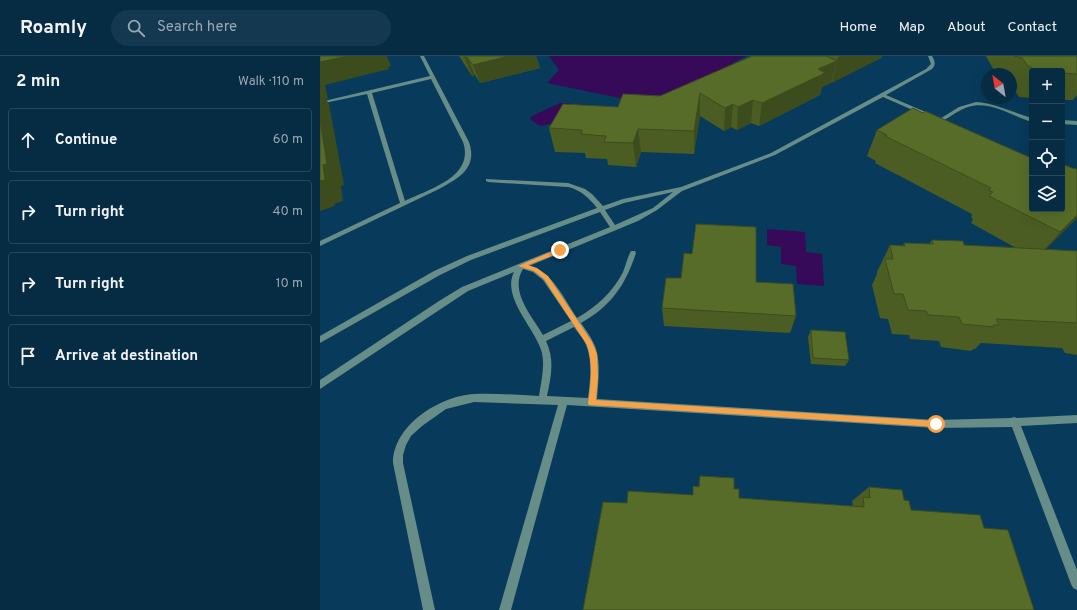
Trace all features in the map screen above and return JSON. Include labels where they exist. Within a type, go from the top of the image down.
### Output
[{"type":"lane","points":[[320,244],[455,178],[464,169],[468,159],[466,142],[422,56]]},
{"type":"lane","points":[[320,340],[458,263],[490,249],[632,198],[685,188],[773,154],[931,68],[933,63],[930,56]]},
{"type":"lane","points":[[320,103],[433,77]]},
{"type":"lane","points":[[369,92],[403,204]]},
{"type":"lane","points":[[883,94],[948,124]]},
{"type":"lane","points":[[941,120],[966,106],[977,104],[989,105],[1029,119]]},
{"type":"lane","points":[[1065,122],[1077,123]]},
{"type":"lane","points":[[488,180],[574,186],[588,193],[614,228]]},
{"type":"lane","points":[[320,385],[453,296],[489,278],[650,212],[685,188]]},
{"type":"lane","points":[[541,340],[577,322],[602,305],[619,287],[625,278],[633,253]]},
{"type":"lane","points":[[521,266],[535,270],[546,278],[577,322],[590,344],[593,354],[595,377],[592,403]]},
{"type":"lane","points":[[521,266],[514,279],[514,291],[541,340],[547,360],[547,376],[542,401]]},
{"type":"lane","points":[[429,610],[398,464],[398,454],[408,433],[430,414],[443,406],[454,402],[474,398],[564,401],[908,423],[966,424],[1077,419]]},
{"type":"lane","points":[[505,610],[564,401]]},
{"type":"lane","points":[[1014,422],[1077,584]]},
{"type":"shaded area","points":[[549,56],[746,56],[700,81],[661,95],[620,98],[547,83],[559,70]]},
{"type":"shaded area","points":[[560,103],[569,103],[573,106],[583,104],[593,109],[543,126],[538,125],[530,119],[532,116]]},
{"type":"shaded area","points":[[767,229],[805,232],[806,252],[822,254],[824,286],[797,284],[796,266],[781,264],[781,247],[767,245]]},
{"type":"building","points":[[320,56],[348,56],[320,62]]},
{"type":"building","points":[[464,56],[509,56],[473,65],[467,57],[465,58]]},
{"type":"building","points":[[752,56],[826,56],[837,61],[818,69],[825,73],[762,103],[753,100],[738,107],[733,104],[725,108],[700,93],[694,131],[638,129],[633,143],[604,142],[606,136],[581,134],[582,130],[549,128],[563,104],[618,107],[623,94],[660,96]]},
{"type":"building","points":[[1014,56],[1077,56],[1077,74],[1065,73],[1065,68],[1032,68],[1028,66],[1022,58]]},
{"type":"building","points":[[913,108],[923,113],[925,111],[1029,157],[1029,212],[1065,212],[1065,165],[1077,169],[1077,215],[1060,232],[989,196],[993,192],[988,190],[991,188],[885,136],[887,135],[877,130]]},
{"type":"building","points":[[320,120],[327,164],[323,165],[325,180],[320,181]]},
{"type":"building","points":[[696,224],[756,227],[756,282],[793,284],[796,316],[662,308],[666,278],[681,278],[684,253],[692,254]]},
{"type":"building","points":[[932,240],[963,241],[964,245],[1077,251],[1077,323],[996,319],[999,325],[993,325],[994,327],[962,324],[959,317],[928,315],[926,311],[908,310],[903,294],[894,294],[885,259],[893,259],[890,245],[905,246],[904,243],[933,244]]},
{"type":"building","points":[[811,330],[845,332],[849,360],[813,358]]},
{"type":"building","points":[[700,476],[734,478],[734,489],[739,489],[739,498],[864,507],[863,497],[870,498],[869,487],[902,490],[904,500],[909,501],[911,510],[980,515],[984,528],[1008,530],[1034,610],[583,610],[603,502],[627,503],[628,491],[693,495],[693,486],[699,487]]},
{"type":"route","points":[[560,250],[521,266],[535,270],[546,278],[584,332],[593,354],[595,377],[592,403],[936,424]]}]
